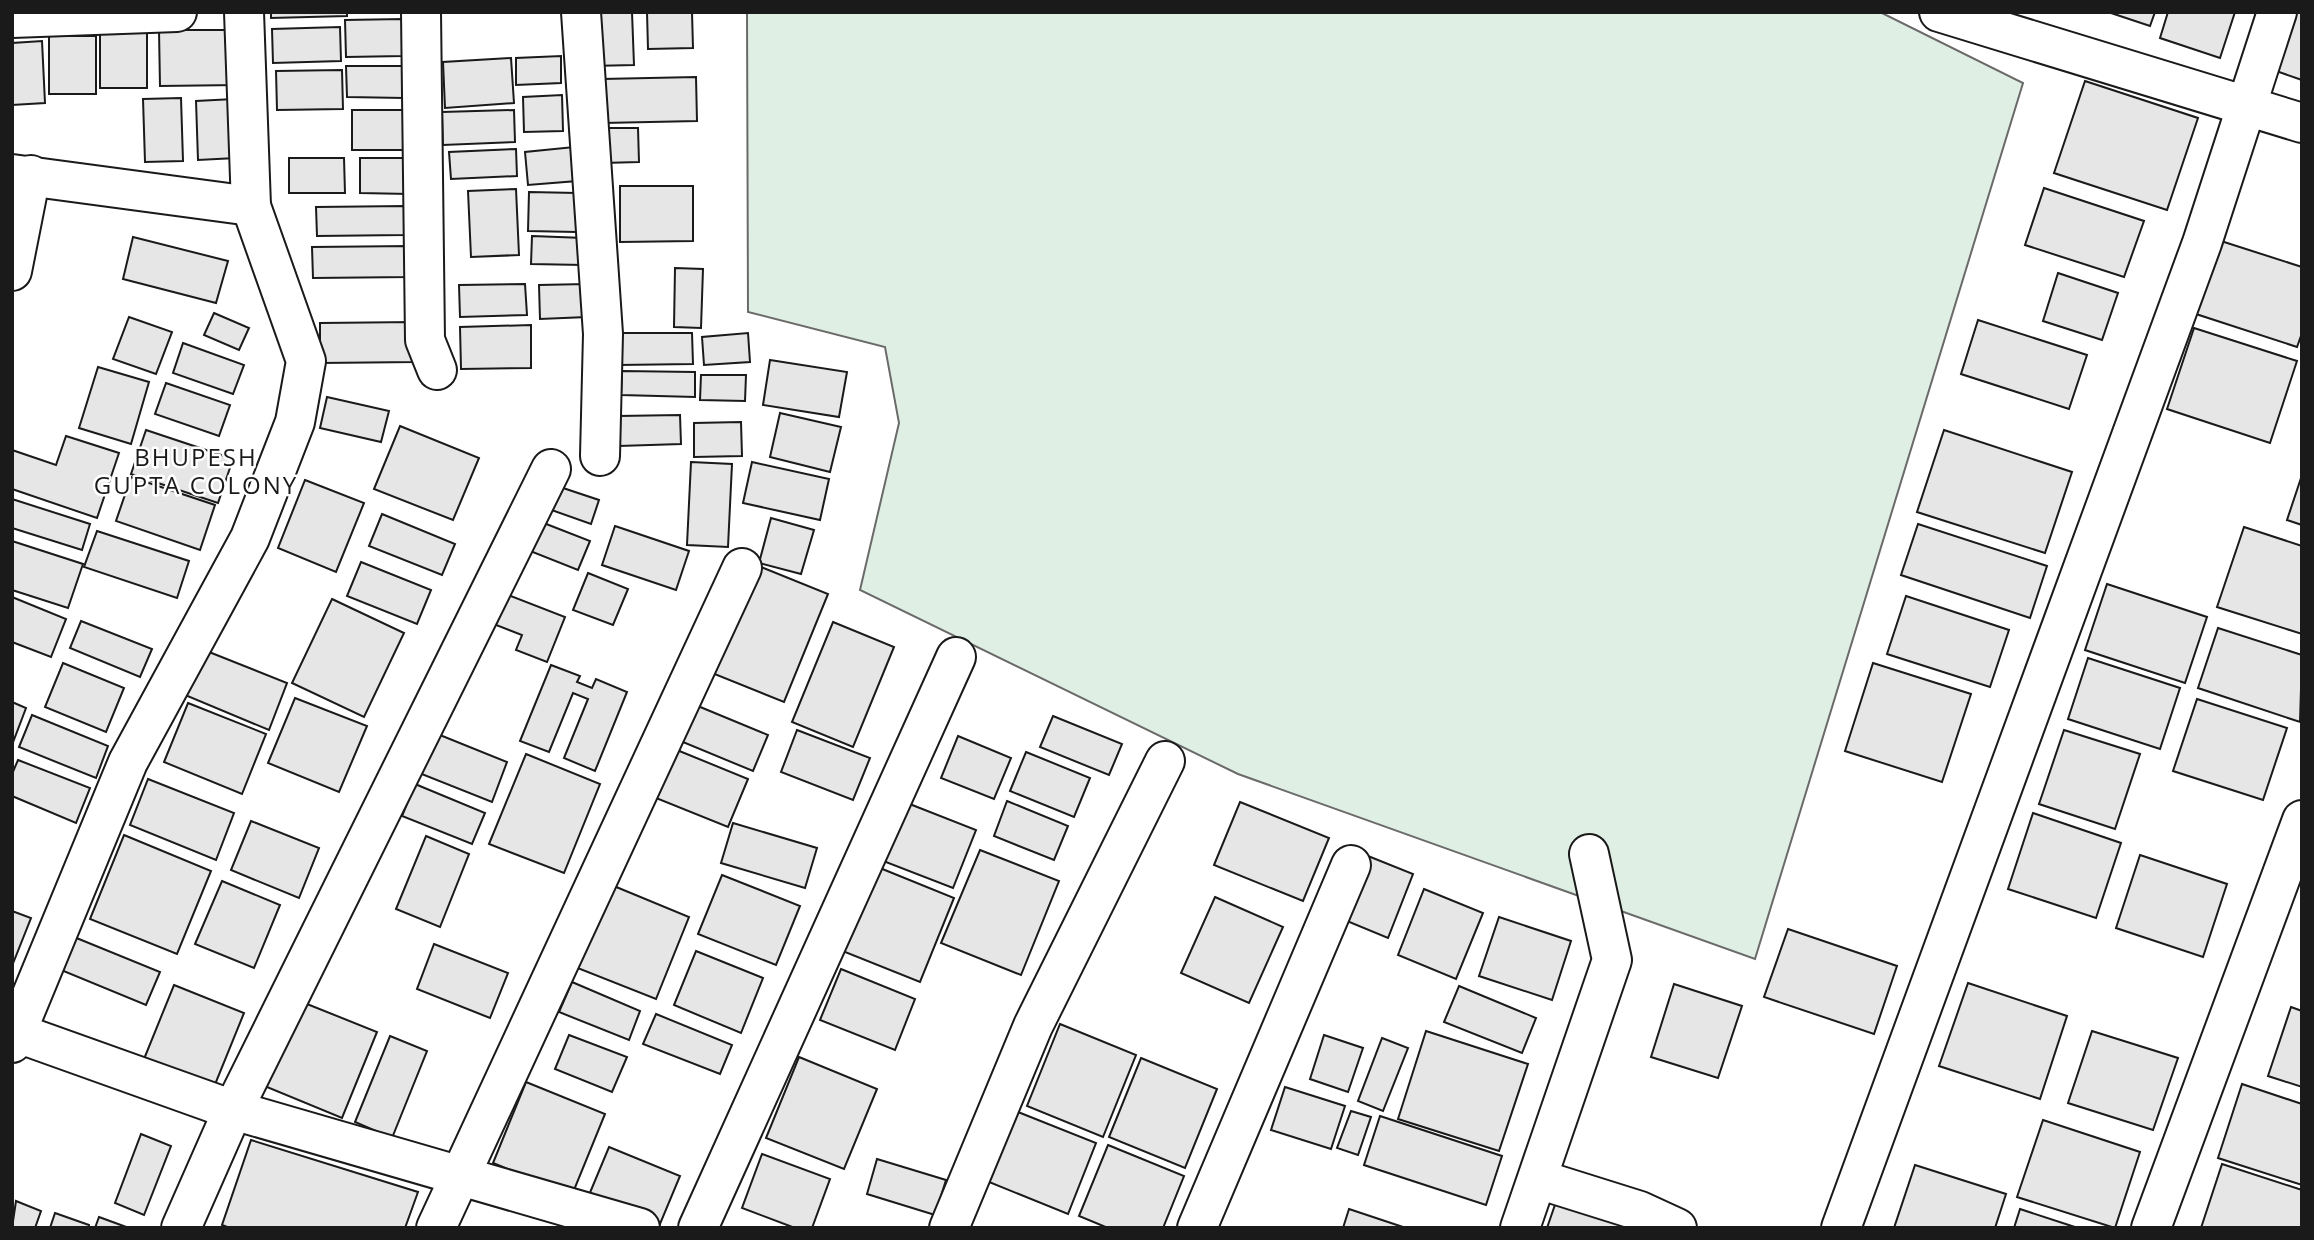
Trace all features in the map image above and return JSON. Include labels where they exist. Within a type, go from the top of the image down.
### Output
[{"type":"street","points":[[12,18],[177,12]]},
{"type":"street","points":[[244,12],[251,206],[306,361],[295,422],[250,538],[128,762],[14,1035],[233,1110],[640,1228]]},
{"type":"street","points":[[421,12],[425,340],[437,370]]},
{"type":"street","points":[[581,12],[603,334],[600,456]]},
{"type":"street","points":[[1939,12],[2302,123]]},
{"type":"street","points":[[1841,1228],[2202,243],[2277,12]]},
{"type":"street","points":[[12,271],[22,175],[251,206]]},
{"type":"street","points":[[181,1228],[233,1110],[551,469]]},
{"type":"street","points":[[436,1228],[742,568]]},
{"type":"street","points":[[698,1228],[956,657]]},
{"type":"street","points":[[948,1228],[1032,1026],[1165,761]]},
{"type":"street","points":[[2151,1228],[2302,820]]},
{"type":"street","points":[[1520,1228],[1612,960],[1589,853]]},
{"type":"street","points":[[1197,1228],[1351,865]]},
{"type":"street","points":[[1538,1179],[1640,1211],[1677,1228]]},
{"type":"green space","points":[[747,12],[1880,12],[2023,83],[1755,959],[1238,774],[860,590],[899,423],[885,347],[748,312]]},
{"type":"building","points":[[271,12],[347,12],[347,16],[271,18]]},
{"type":"building","points":[[589,12],[632,12],[634,65],[591,66]]},
{"type":"building","points":[[647,12],[692,12],[693,48],[648,49]]},
{"type":"building","points":[[2108,12],[2155,12],[2150,26]]},
{"type":"building","points":[[2168,12],[2235,12],[2220,58],[2160,38]]},
{"type":"building","points":[[2297,12],[2302,12],[2302,80],[2276,71]]},
{"type":"building","points":[[403,19],[403,56],[346,57],[345,20]]},
{"type":"building","points":[[340,27],[341,61],[273,63],[272,29]]},
{"type":"building","points":[[100,30],[147,30],[147,88],[100,88]]},
{"type":"building","points":[[159,30],[237,30],[238,85],[160,86]]},
{"type":"building","points":[[49,36],[96,36],[96,94],[49,94]]},
{"type":"building","points":[[42,41],[45,103],[12,105],[12,43]]},
{"type":"building","points":[[561,56],[561,83],[516,85],[516,58]]},
{"type":"building","points":[[511,58],[514,103],[445,108],[443,62]]},
{"type":"building","points":[[346,66],[404,66],[404,98],[347,97]]},
{"type":"building","points":[[342,70],[343,109],[277,110],[276,71]]},
{"type":"building","points":[[696,77],[697,121],[603,123],[602,79]]},
{"type":"building","points":[[2085,81],[2198,118],[2167,210],[2054,173]]},
{"type":"building","points":[[562,95],[563,131],[524,132],[523,97]]},
{"type":"building","points":[[181,98],[183,161],[145,162],[143,99]]},
{"type":"building","points":[[234,99],[236,158],[198,160],[196,101]]},
{"type":"building","points":[[352,110],[407,110],[407,150],[352,150]]},
{"type":"building","points":[[514,110],[515,142],[443,145],[442,112]]},
{"type":"building","points":[[603,128],[638,128],[639,162],[603,163]]},
{"type":"building","points":[[574,147],[577,181],[528,185],[525,152]]},
{"type":"building","points":[[516,149],[517,176],[451,179],[449,152]]},
{"type":"building","points":[[289,158],[344,158],[345,193],[289,193]]},
{"type":"building","points":[[360,158],[409,158],[409,194],[360,193]]},
{"type":"building","points":[[620,186],[693,186],[693,241],[620,242]]},
{"type":"building","points":[[2044,188],[2144,221],[2124,277],[2025,245]]},
{"type":"building","points":[[516,189],[519,255],[471,257],[468,191]]},
{"type":"building","points":[[529,192],[577,193],[576,232],[528,231]]},
{"type":"building","points":[[405,206],[404,235],[317,236],[316,207]]},
{"type":"building","points":[[532,236],[584,238],[583,265],[531,264]]},
{"type":"building","points":[[133,237],[228,261],[216,303],[123,279]]},
{"type":"building","points":[[2221,241],[2302,267],[2302,333],[2297,347],[2196,314]]},
{"type":"building","points":[[410,246],[410,277],[313,278],[312,247]]},
{"type":"building","points":[[675,268],[703,269],[701,328],[674,327]]},
{"type":"building","points":[[2058,273],[2118,293],[2102,340],[2043,321]]},
{"type":"building","points":[[525,284],[527,315],[460,317],[459,285]]},
{"type":"building","points":[[586,284],[587,317],[540,319],[539,285]]},
{"type":"building","points":[[214,313],[249,328],[239,350],[204,335]]},
{"type":"building","points":[[129,317],[172,332],[156,374],[113,359]]},
{"type":"building","points":[[1978,320],[2087,355],[2069,409],[1961,374]]},
{"type":"building","points":[[415,322],[416,362],[320,363],[320,323]]},
{"type":"building","points":[[531,325],[531,368],[461,369],[460,327]]},
{"type":"building","points":[[2194,328],[2297,361],[2270,443],[2167,409]]},
{"type":"building","points":[[617,333],[692,333],[693,364],[618,365]]},
{"type":"building","points":[[748,333],[750,362],[704,365],[702,337]]},
{"type":"building","points":[[183,343],[244,365],[233,394],[173,373]]},
{"type":"building","points":[[770,360],[847,372],[839,417],[763,405]]},
{"type":"building","points":[[98,367],[149,382],[131,444],[79,428]]},
{"type":"building","points":[[622,371],[695,372],[695,397],[621,395]]},
{"type":"building","points":[[701,375],[746,375],[745,401],[700,400]]},
{"type":"building","points":[[166,383],[230,405],[219,436],[155,414]]},
{"type":"building","points":[[327,397],[389,411],[381,442],[320,428]]},
{"type":"building","points":[[780,413],[841,427],[830,472],[770,457]]},
{"type":"building","points":[[680,415],[681,444],[619,446],[618,416]]},
{"type":"building","points":[[741,422],[742,456],[694,457],[694,423]]},
{"type":"building","points":[[400,426],[479,458],[453,520],[374,489]]},
{"type":"building","points":[[146,430],[233,459],[218,503],[131,474]]},
{"type":"building","points":[[1944,430],[2072,472],[2045,553],[1917,512]]},
{"type":"building","points":[[66,436],[119,453],[97,518],[12,489],[12,450],[56,465]]},
{"type":"building","points":[[691,462],[732,464],[728,547],[687,545]]},
{"type":"building","points":[[752,462],[829,479],[820,520],[743,503]]},
{"type":"building","points":[[2302,475],[2302,525],[2287,520]]},
{"type":"building","points":[[131,477],[215,505],[200,550],[116,521]]},
{"type":"building","points":[[305,480],[364,503],[336,572],[278,548]]},
{"type":"building","points":[[551,484],[599,500],[591,524],[543,507]]},
{"type":"building","points":[[12,499],[90,524],[82,550],[12,528]]},
{"type":"building","points":[[382,514],[455,544],[442,575],[369,546]]},
{"type":"building","points":[[771,518],[814,530],[801,574],[759,563]]},
{"type":"building","points":[[536,520],[590,541],[578,570],[525,549]]},
{"type":"building","points":[[1918,524],[2047,566],[2030,618],[1901,575]]},
{"type":"building","points":[[615,526],[689,551],[676,590],[602,565]]},
{"type":"building","points":[[2244,527],[2302,546],[2302,634],[2217,607]]},
{"type":"building","points":[[97,531],[189,561],[177,598],[84,567]]},
{"type":"building","points":[[12,541],[83,564],[68,608],[12,590]]},
{"type":"building","points":[[361,562],[431,590],[417,624],[347,596]]},
{"type":"building","points":[[756,565],[828,594],[784,702],[712,673]]},
{"type":"building","points":[[588,573],[628,589],[613,625],[573,610]]},
{"type":"building","points":[[2107,584],[2207,617],[2185,683],[2085,650]]},
{"type":"building","points":[[508,595],[565,617],[547,662],[516,650],[522,635],[496,625]]},
{"type":"building","points":[[1906,596],[2009,630],[1990,687],[1887,654]]},
{"type":"building","points":[[12,597],[66,619],[51,657],[12,642]]},
{"type":"building","points":[[332,599],[404,633],[364,717],[292,683]]},
{"type":"building","points":[[81,621],[152,649],[140,677],[70,648]]},
{"type":"building","points":[[833,622],[894,647],[853,747],[792,722]]},
{"type":"building","points":[[2218,628],[2302,655],[2300,722],[2198,688]]},
{"type":"building","points":[[204,650],[287,683],[269,730],[185,695]]},
{"type":"building","points":[[2088,658],[2180,688],[2160,749],[2068,719]]},
{"type":"building","points":[[63,663],[124,688],[106,732],[45,707]]},
{"type":"building","points":[[1873,663],[1971,694],[1942,782],[1845,751]]},
{"type":"building","points":[[551,665],[580,676],[577,682],[592,688],[596,679],[627,692],[595,771],[564,758],[588,699],[573,693],[549,752],[520,741]]},
{"type":"building","points":[[295,698],[367,726],[339,792],[268,763]]},
{"type":"building","points":[[2197,699],[2287,728],[2263,800],[2173,771]]},
{"type":"building","points":[[12,702],[26,708],[12,745]]},
{"type":"building","points":[[188,703],[266,734],[242,794],[164,762]]},
{"type":"building","points":[[693,704],[768,735],[753,771],[678,740]]},
{"type":"building","points":[[32,715],[108,746],[96,778],[19,747]]},
{"type":"building","points":[[1053,716],[1122,744],[1109,775],[1040,747]]},
{"type":"building","points":[[425,729],[507,762],[492,802],[409,769]]},
{"type":"building","points":[[797,730],[870,758],[853,800],[781,772]]},
{"type":"building","points":[[2064,730],[2140,754],[2115,829],[2039,804]]},
{"type":"building","points":[[958,736],[1011,758],[994,799],[941,778]]},
{"type":"building","points":[[672,748],[748,779],[728,827],[651,796]]},
{"type":"building","points":[[1026,752],[1090,778],[1074,817],[1010,791]]},
{"type":"building","points":[[526,754],[600,784],[564,873],[489,844]]},
{"type":"building","points":[[18,760],[90,788],[76,823],[12,796],[12,774]]},
{"type":"building","points":[[148,779],[234,813],[216,860],[130,825]]},
{"type":"building","points":[[415,784],[485,813],[472,844],[402,816]]},
{"type":"building","points":[[902,801],[976,830],[953,888],[878,859]]},
{"type":"building","points":[[1007,801],[1068,826],[1054,860],[994,836]]},
{"type":"building","points":[[1240,802],[1329,838],[1303,901],[1214,865]]},
{"type":"building","points":[[2033,813],[2121,843],[2096,918],[2008,889]]},
{"type":"building","points":[[251,821],[319,848],[299,898],[231,870]]},
{"type":"building","points":[[733,823],[817,848],[805,888],[721,863]]},
{"type":"building","points":[[124,835],[211,871],[177,954],[90,919]]},
{"type":"building","points":[[426,836],[469,854],[440,927],[396,909]]},
{"type":"building","points":[[980,850],[1059,881],[1021,975],[941,943]]},
{"type":"building","points":[[2140,855],[2227,884],[2203,957],[2116,928]]},
{"type":"building","points":[[1368,856],[1413,874],[1388,938],[1342,919]]},
{"type":"building","points":[[875,866],[954,898],[920,982],[840,950]]},
{"type":"building","points":[[722,875],[800,906],[776,965],[698,934]]},
{"type":"building","points":[[222,881],[280,905],[254,968],[195,944]]},
{"type":"building","points":[[609,884],[689,917],[656,999],[575,967]]},
{"type":"building","points":[[1424,889],[1483,913],[1456,979],[1398,955]]},
{"type":"building","points":[[1215,897],[1283,927],[1249,1003],[1181,973]]},
{"type":"building","points":[[12,911],[31,918],[12,966]]},
{"type":"building","points":[[1499,917],[1571,941],[1552,1000],[1479,976]]},
{"type":"building","points":[[1788,929],[1897,966],[1874,1034],[1764,997]]},
{"type":"building","points":[[74,937],[160,972],[146,1005],[61,970]]},
{"type":"building","points":[[434,944],[508,973],[490,1018],[417,989]]},
{"type":"building","points":[[696,951],[763,978],[741,1033],[674,1005]]},
{"type":"building","points":[[841,969],[915,999],[895,1050],[820,1020]]},
{"type":"building","points":[[572,982],[640,1011],[629,1040],[559,1012]]},
{"type":"building","points":[[1968,983],[2067,1016],[2040,1099],[1939,1066]]},
{"type":"building","points":[[1674,984],[1742,1006],[1718,1078],[1651,1057]]},
{"type":"building","points":[[174,985],[244,1013],[214,1087],[144,1059]]},
{"type":"building","points":[[1459,986],[1536,1018],[1522,1053],[1444,1022]]},
{"type":"building","points":[[297,1000],[377,1032],[342,1118],[262,1085]]},
{"type":"building","points":[[2291,1007],[2302,1011],[2302,1087],[2268,1076]]},
{"type":"building","points":[[656,1014],[732,1045],[720,1074],[643,1044]]},
{"type":"building","points":[[1060,1024],[1136,1055],[1103,1137],[1027,1106]]},
{"type":"building","points":[[1426,1031],[1528,1064],[1499,1151],[1398,1119]]},
{"type":"building","points":[[2092,1031],[2178,1058],[2153,1130],[2068,1103]]},
{"type":"building","points":[[569,1035],[627,1057],[612,1092],[555,1069]]},
{"type":"building","points":[[1324,1035],[1363,1048],[1348,1092],[1310,1079]]},
{"type":"building","points":[[390,1036],[427,1051],[392,1138],[355,1122]]},
{"type":"building","points":[[1382,1038],[1408,1048],[1383,1111],[1358,1101]]},
{"type":"building","points":[[799,1057],[877,1089],[844,1169],[766,1138]]},
{"type":"building","points":[[1141,1058],[1217,1089],[1185,1168],[1109,1137]]},
{"type":"building","points":[[526,1082],[605,1114],[572,1195],[493,1163]]},
{"type":"building","points":[[2242,1084],[2302,1104],[2302,1185],[2218,1158]]},
{"type":"building","points":[[1285,1087],[1345,1106],[1331,1149],[1271,1130]]},
{"type":"building","points":[[1351,1111],[1371,1117],[1358,1155],[1337,1148]]},
{"type":"building","points":[[1018,1112],[1096,1143],[1068,1214],[989,1182]]},
{"type":"building","points":[[1380,1116],[1502,1156],[1486,1205],[1364,1165]]},
{"type":"building","points":[[2043,1120],[2140,1152],[2115,1228],[2017,1197]]},
{"type":"building","points":[[141,1134],[171,1146],[144,1215],[115,1203]]},
{"type":"building","points":[[251,1140],[418,1192],[405,1228],[230,1228],[222,1225]]},
{"type":"building","points":[[1108,1145],[1184,1176],[1163,1228],[1108,1228],[1079,1216]]},
{"type":"building","points":[[609,1147],[680,1176],[660,1224],[589,1195]]},
{"type":"building","points":[[762,1154],[830,1179],[812,1228],[795,1228],[742,1208]]},
{"type":"building","points":[[877,1159],[946,1180],[935,1215],[867,1194]]},
{"type":"building","points":[[2222,1164],[2302,1190],[2302,1228],[2201,1228]]},
{"type":"building","points":[[1915,1165],[2006,1194],[1995,1228],[1894,1228]]},
{"type":"building","points":[[1558,1196],[1639,1228],[1547,1228]]},
{"type":"building","points":[[16,1201],[41,1211],[35,1228],[12,1228]]},
{"type":"building","points":[[1349,1209],[1406,1228],[1343,1228]]},
{"type":"building","points":[[2020,1209],[2078,1228],[2014,1228]]},
{"type":"building","points":[[55,1213],[89,1225],[89,1228],[50,1228]]},
{"type":"building","points":[[99,1217],[129,1228],[95,1228]]},
{"type":"district","name":"BHUPESH GUPTA COLONY","points":[[196,470]]}]
